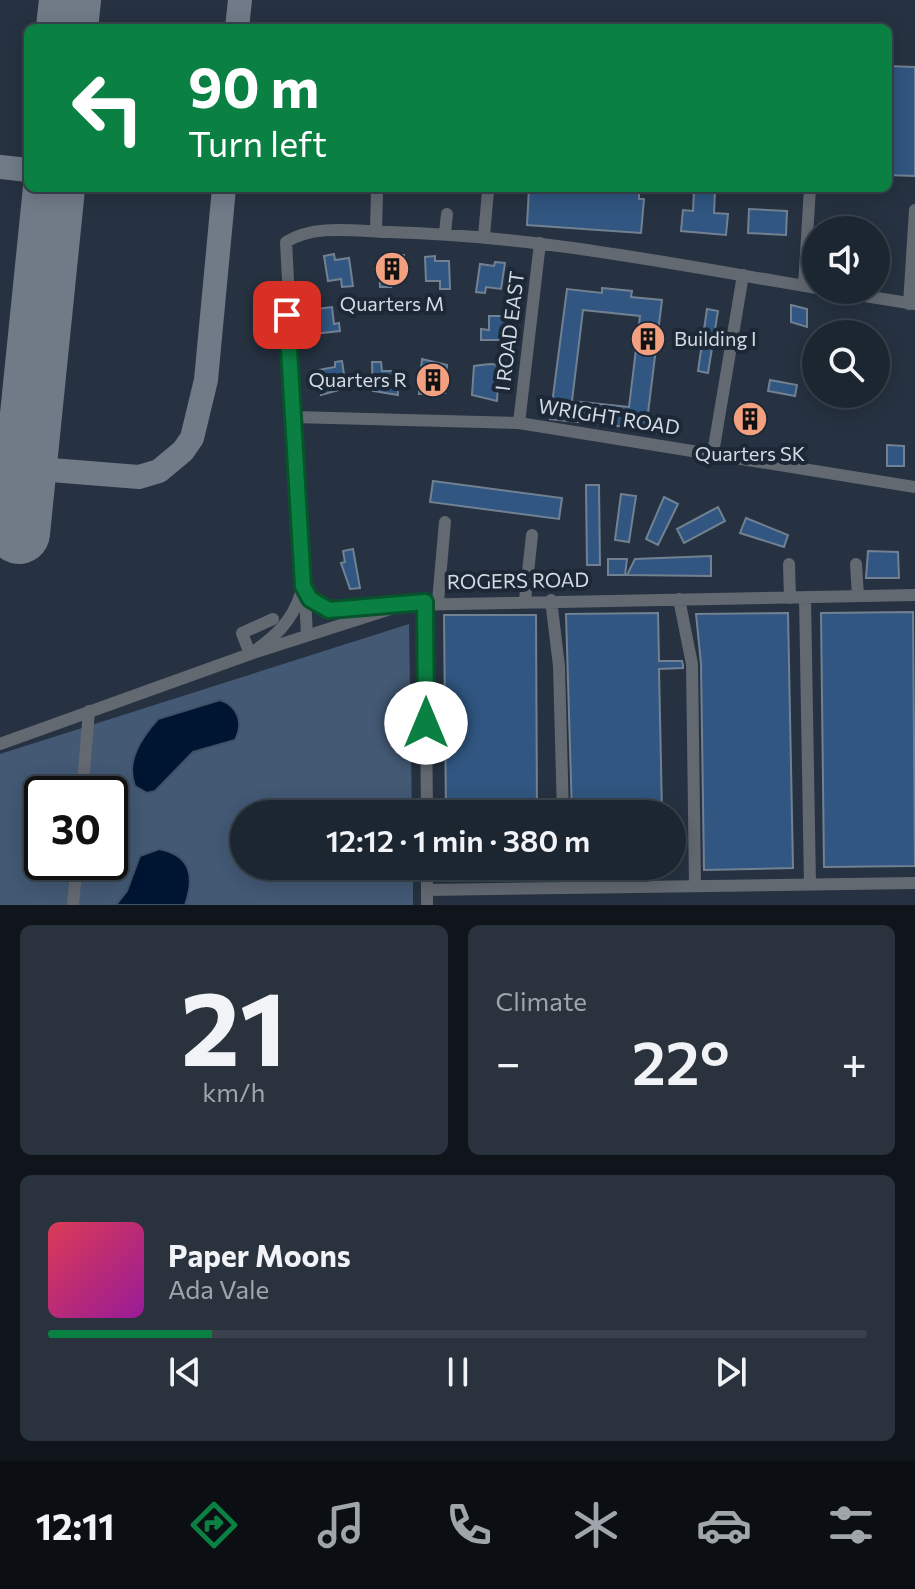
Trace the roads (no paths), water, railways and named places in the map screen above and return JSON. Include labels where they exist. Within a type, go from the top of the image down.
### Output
[{"type":"street","points":[[376,231],[377,192]]},
{"type":"street","points":[[484,236],[488,192]]},
{"type":"street","points":[[810,192],[810,216]]},
{"type":"street","points":[[890,300],[912,304],[915,210]]},
{"type":"street","points":[[445,233],[447,214]]},
{"type":"street","points":[[307,635],[286,242],[302,232],[376,231],[484,236],[802,286]]},
{"type":"street","name":"I ROAD EAST","points":[[519,423],[540,243]]},
{"type":"street","points":[[713,453],[743,275]]},
{"type":"street","name":"WRIGHT ROAD","points":[[293,417],[519,423],[713,453],[829,476],[915,487]]},
{"type":"street","points":[[427,800],[432,602],[445,522]]},
{"type":"street","points":[[525,600],[532,535]]},
{"type":"street","points":[[789,564],[790,598]]},
{"type":"street","points":[[856,564],[858,596]]},
{"type":"street","points":[[303,586],[310,599],[329,610],[379,604],[403,605]]},
{"type":"street","points":[[273,619],[242,633],[250,654],[276,637],[297,607],[303,586]]},
{"type":"street","name":"ROGERS ROAD","points":[[0,744],[250,654],[403,605],[525,600],[915,595]]},
{"type":"street","points":[[805,597],[810,885]]},
{"type":"street","points":[[679,599],[692,664],[695,886]]},
{"type":"street","points":[[551,600],[559,666],[563,800]]},
{"type":"street","points":[[84,776],[89,711]]},
{"type":"street","points":[[73,905],[75,880]]},
{"type":"street","points":[[427,880],[427,905]]},
{"type":"street","points":[[564,880],[564,888]]},
{"type":"street","points":[[427,890],[915,883]]},
{"type":"place","name":"Quarters M","points":[[392,269]]},
{"type":"place","name":"Building I","points":[[648,339]]},
{"type":"place","name":"Quarters R","points":[[433,380]]},
{"type":"place","name":"Quarters SK","points":[[750,419]]}]
